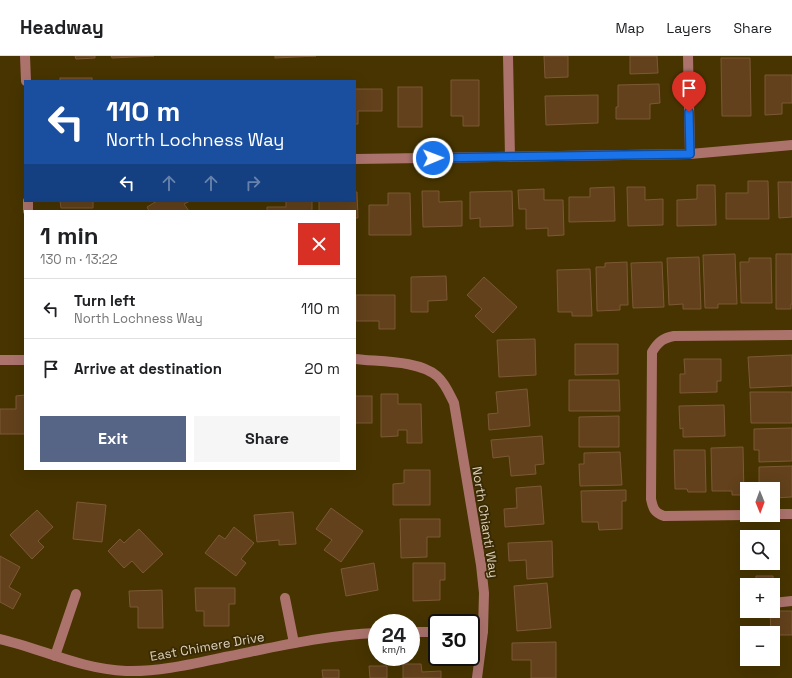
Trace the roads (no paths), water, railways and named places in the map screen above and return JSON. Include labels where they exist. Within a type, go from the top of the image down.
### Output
[{"type":"street","points":[[25,56],[26,80]]},
{"type":"street","points":[[508,56],[510,157]]},
{"type":"street","points":[[688,56],[690,154]]},
{"type":"street","points":[[356,160],[690,154],[792,145]]},
{"type":"street","points":[[740,515],[664,516],[656,513],[652,508],[652,352],[657,344],[665,338],[674,336],[792,335]]},
{"type":"street","name":"North Chianti Way","points":[[356,359],[412,365],[425,369],[437,376],[448,389],[454,403],[481,564],[484,593],[483,631],[477,678]]},
{"type":"street","points":[[0,360],[24,360]]},
{"type":"street","points":[[780,514],[792,514]]},
{"type":"street","points":[[54,656],[76,594]]},
{"type":"street","points":[[285,598],[294,643]]},
{"type":"street","points":[[780,602],[792,601]]},
{"type":"street","name":"East Chimere Drive","points":[[0,639],[78,664],[126,671],[183,666],[294,643],[348,634],[368,633]]}]
